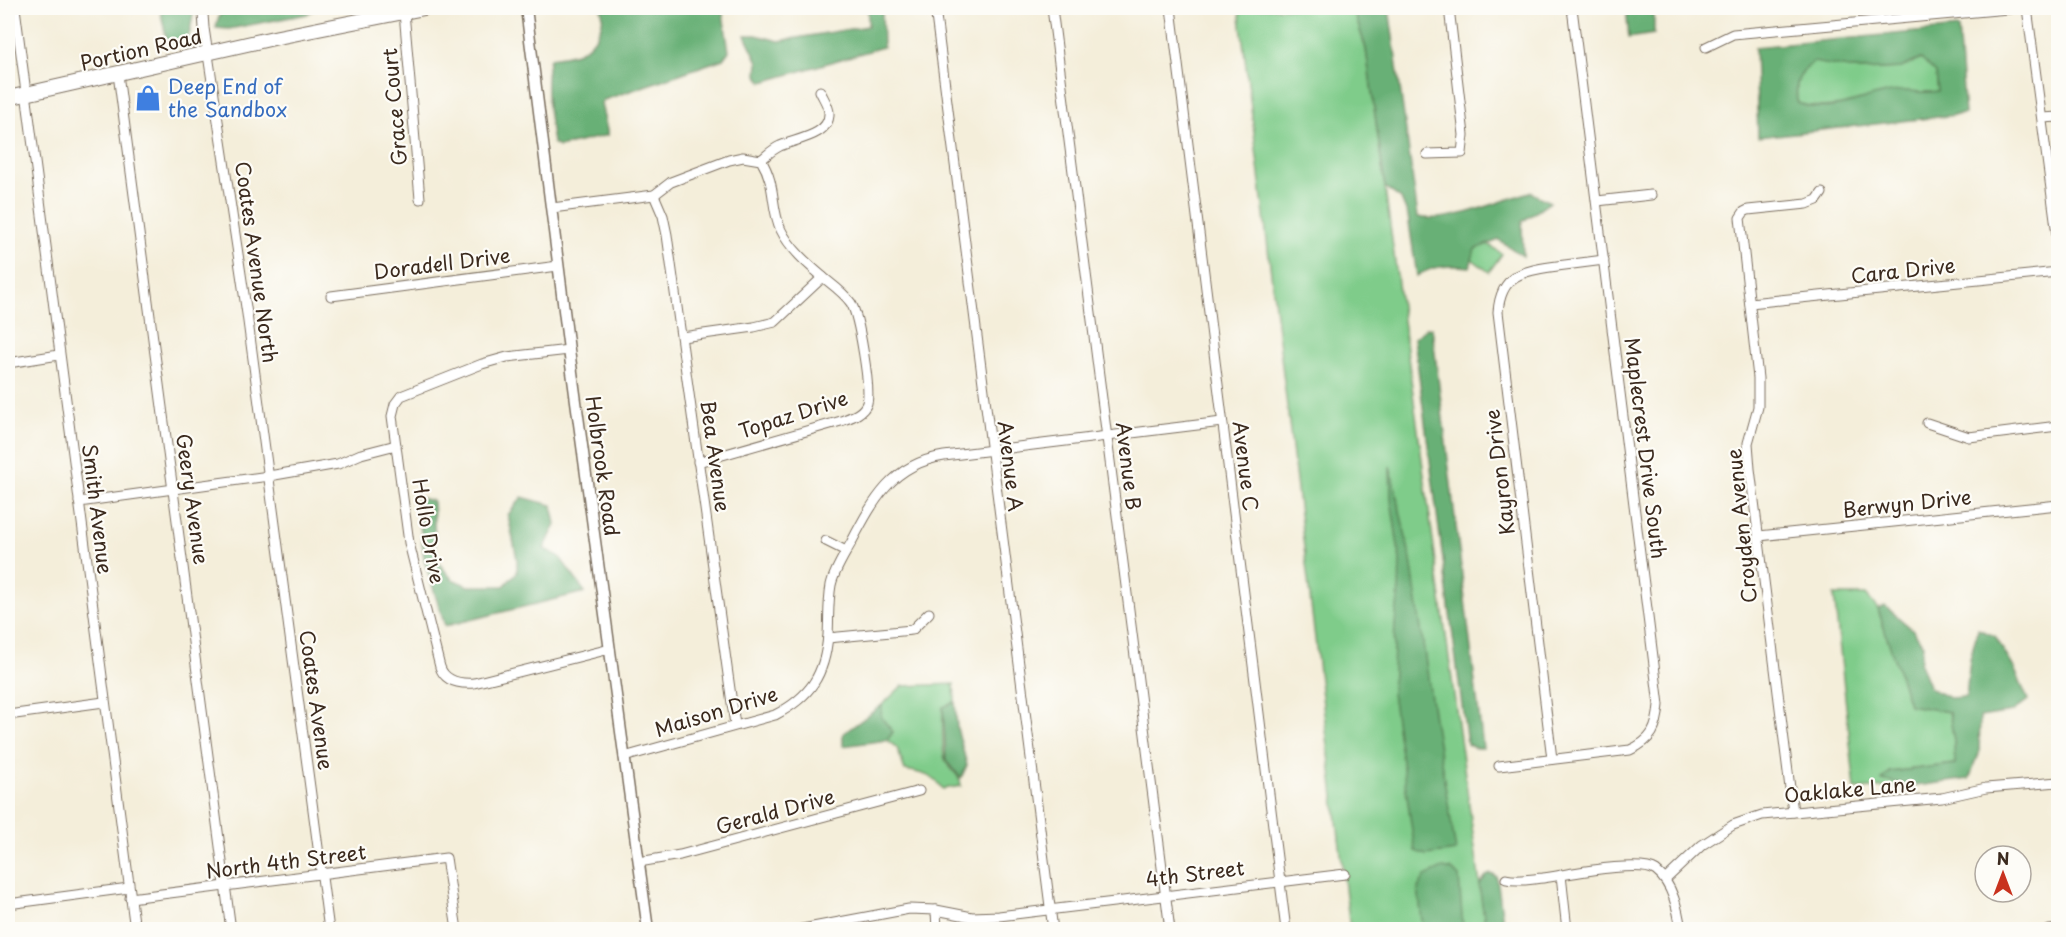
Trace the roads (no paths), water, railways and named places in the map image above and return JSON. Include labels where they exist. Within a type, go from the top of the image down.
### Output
[{"type":"main road","name":"Portion Road","points":[[8,98],[424,8]]},
{"type":"street","name":"Smith Avenue","points":[[15,8],[135,930]]},
{"type":"street","name":"Coates Avenue North","points":[[207,8],[203,14],[208,54],[246,302],[269,476]]},
{"type":"street","name":"Holbrook Road","points":[[526,8],[558,267],[648,930]]},
{"type":"street","name":"Avenue A","points":[[935,8],[1053,930]]},
{"type":"street","name":"Avenue B","points":[[1052,8],[1170,930]]},
{"type":"street","name":"Avenue C","points":[[1172,8],[1286,930]]},
{"type":"street","points":[[1427,154],[1462,153],[1464,135],[1449,8]]},
{"type":"street","name":"Maplecrest Drive South","points":[[1499,766],[1630,750],[1641,745],[1651,735],[1658,722],[1659,714],[1572,8]]},
{"type":"street","points":[[1706,47],[1732,34],[2019,8]]},
{"type":"street","points":[[2027,8],[2058,242]]},
{"type":"street","name":"Grace Court","points":[[404,12],[420,199]]},
{"type":"street","name":"Geery Avenue","points":[[118,74],[231,930]]},
{"type":"street","points":[[552,208],[654,195],[671,182],[729,160],[743,157],[761,160],[779,146],[817,133],[824,127],[829,112],[820,91]]},
{"type":"street","points":[[2043,118],[2058,117]]},
{"type":"street","name":"Topaz Drive","points":[[698,462],[852,417],[863,409],[868,394],[855,311],[844,294],[794,249],[781,231],[773,188],[761,160]]},
{"type":"street","name":"Croyden Avenue","points":[[1793,812],[1748,443],[1758,407],[1758,378],[1740,218],[1744,212],[1807,204],[1817,200],[1822,193]]},
{"type":"street","name":"Bea Avenue","points":[[654,195],[663,216],[667,236],[735,725]]},
{"type":"street","points":[[1597,201],[1651,195]]},
{"type":"street","name":"Kayron Drive","points":[[1552,759],[1498,312],[1499,300],[1503,290],[1513,278],[1526,271],[1604,260]]},
{"type":"street","name":"Doradell Drive","points":[[331,296],[558,267]]},
{"type":"street","name":"Cara Drive","points":[[1750,303],[2058,272]]},
{"type":"street","points":[[682,337],[754,327],[775,321],[823,277]]},
{"type":"street","name":"Hollo Drive","points":[[569,350],[493,360],[401,396],[393,408],[392,416],[409,543],[440,667],[444,675],[457,683],[474,683],[610,649]]},
{"type":"street","points":[[8,363],[59,355]]},
{"type":"street","name":"Maison Drive","points":[[624,756],[775,715],[800,700],[812,686],[826,652],[828,607],[832,582],[846,551],[873,502],[896,477],[919,463],[933,458],[1222,422]]},
{"type":"street","points":[[1927,423],[1969,437],[2058,426]]},
{"type":"street","points":[[79,502],[269,476],[338,464],[361,454],[396,445]]},
{"type":"street","name":"Coates Avenue","points":[[269,476],[329,930]]},
{"type":"street","name":"Berwyn Drive","points":[[1759,536],[2058,505]]},
{"type":"street","points":[[826,541],[846,551]]},
{"type":"street","points":[[828,638],[912,630],[929,613]]},
{"type":"street","points":[[8,714],[104,702]]},
{"type":"street","name":"Oaklake Lane","points":[[1665,880],[1702,845],[1732,825],[1762,815],[1942,798],[1986,788],[2058,782]]},
{"type":"street","name":"Gerald Drive","points":[[639,862],[680,855],[919,791]]},
{"type":"street","name":"North 4th Street","points":[[8,904],[225,887],[446,858],[458,930]]},
{"type":"street","points":[[1506,879],[1526,880],[1625,866],[1654,870],[1665,880],[1673,897],[1681,930]]},
{"type":"street","name":"4th Street","points":[[797,930],[919,908],[972,917],[999,916],[1345,874]]},
{"type":"street","points":[[1561,875],[1567,930]]},
{"type":"street","points":[[936,910],[937,930]]},
{"type":"street","points":[[2049,930],[2058,928]]},
{"type":"place","name":"Deep End of the Sandbox","points":[[148,98]]}]
